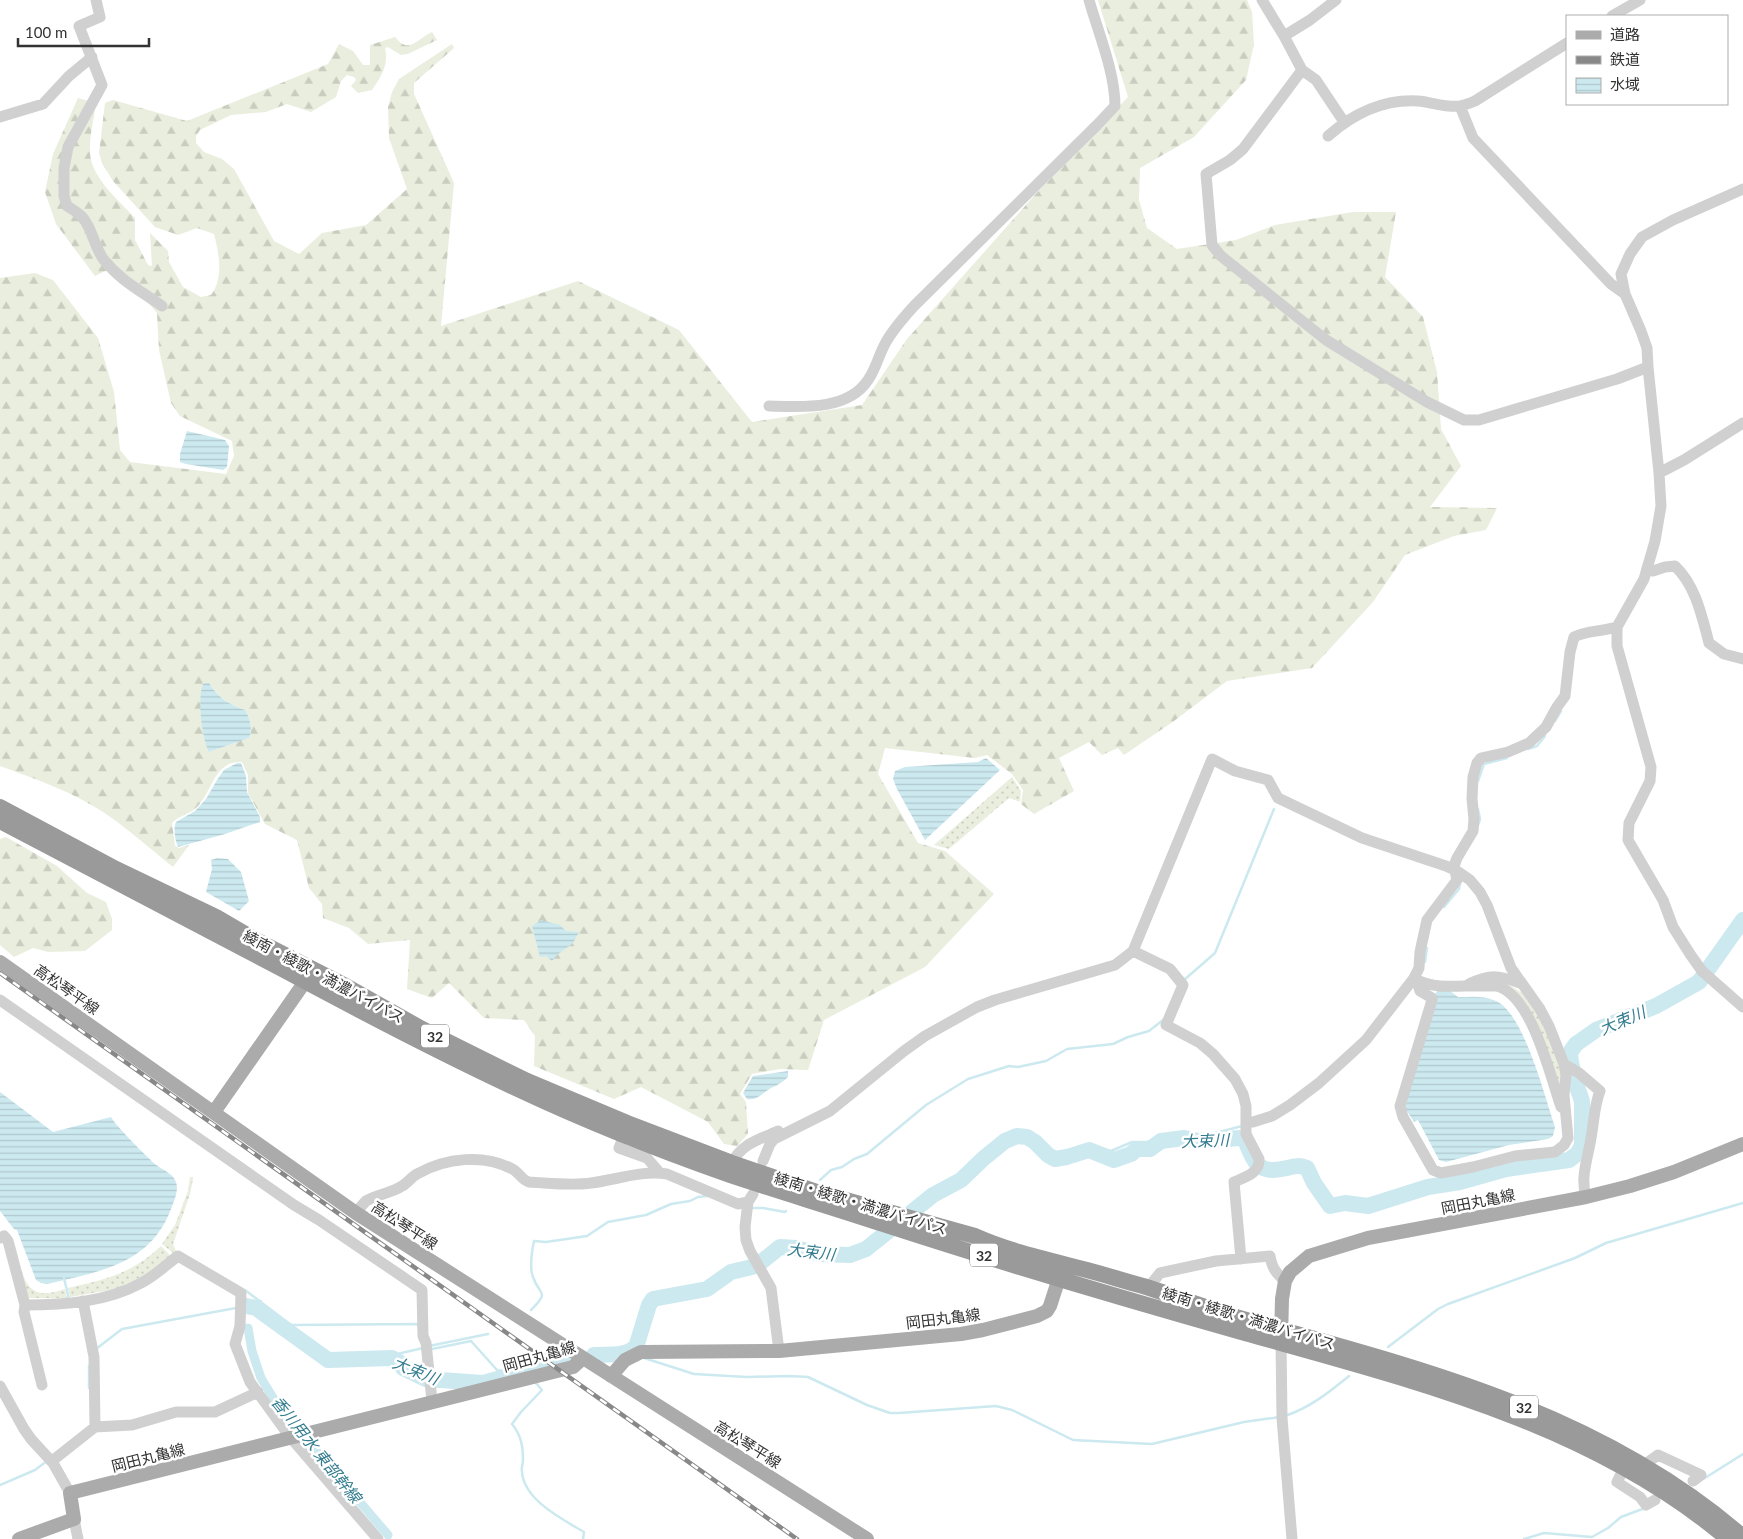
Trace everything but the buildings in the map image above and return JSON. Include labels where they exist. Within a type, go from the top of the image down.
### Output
[{"type":"highway","name":"綾南・綾歌・満濃バイパス","points":[[0,807],[116,868],[216,917],[414,1039],[515,1088],[624,1134],[728,1174],[887,1218]]},
{"type":"highway","name":"綾南・綾歌・満濃バイパス","points":[[0,821],[309,976],[342,984],[422,1030],[527,1081],[627,1123],[732,1163],[914,1227],[975,1236],[1061,1272],[1281,1336],[1421,1369],[1492,1394],[1591,1436],[1644,1465],[1720,1517],[1743,1537]]},
{"type":"highway","name":"綾南・綾歌・満濃バイパス","points":[[1061,1272],[1148,1288],[1496,1410],[1550,1432],[1624,1468],[1661,1490],[1728,1539]]},
{"type":"main road","name":"高松琴平線","points":[[0,962],[356,1213],[583,1358]]},
{"type":"main road","points":[[214,1112],[309,976]]},
{"type":"main road","name":"岡田丸亀線","points":[[1285,1281],[1290,1272],[1310,1256],[1368,1238],[1586,1197],[1674,1172],[1743,1144]]},
{"type":"main road","name":"岡田丸亀線","points":[[70,1493],[573,1367],[583,1358],[611,1376],[625,1360],[638,1354],[779,1351],[983,1330],[1037,1316],[1047,1311],[1061,1272]]},
{"type":"main road","points":[[1281,1336],[1285,1281]]},
{"type":"main road","name":"高松琴平線","points":[[611,1376],[867,1539]]},
{"type":"main road","points":[[20,1539],[74,1519],[70,1493]]},
{"type":"street","points":[[96,0],[100,17],[79,26],[102,85],[68,147],[64,168],[64,196],[67,206],[82,216],[88,224],[102,258],[113,271],[126,283],[162,306]]},
{"type":"street","points":[[769,406],[813,407],[833,403],[860,391],[868,380],[896,327],[914,306],[1115,106],[1115,96],[1089,0]]},
{"type":"street","points":[[1262,0],[1302,70],[1316,80],[1344,122]]},
{"type":"street","points":[[1284,36],[1310,20],[1336,0]]},
{"type":"street","points":[[1614,15],[1640,0]]},
{"type":"street","points":[[1328,136],[1354,116],[1394,101],[1418,101],[1460,106],[1475,101],[1566,44]]},
{"type":"street","points":[[0,118],[43,104],[69,76],[92,57]]},
{"type":"street","points":[[1302,70],[1243,149],[1230,160],[1206,174],[1212,245],[1221,256],[1326,340],[1427,402],[1464,420],[1479,420],[1648,367]]},
{"type":"street","points":[[1460,106],[1473,138],[1611,284],[1624,294]]},
{"type":"street","points":[[1743,189],[1673,220],[1642,237],[1630,254],[1622,274],[1624,294],[1641,330],[1647,348],[1661,506],[1655,541],[1644,579],[1617,631],[1617,646],[1651,767],[1650,781],[1629,823],[1628,840],[1663,900],[1673,927],[1704,973],[1743,1007]]},
{"type":"street","points":[[1659,472],[1684,460],[1743,423]]},
{"type":"street","points":[[1647,568],[1653,571],[1675,566],[1683,574],[1702,613],[1709,644],[1724,654],[1743,659]]},
{"type":"street","points":[[1459,872],[1457,880],[1427,920],[1420,952],[1419,982],[1420,991],[1432,998],[1432,1000],[1400,1106],[1403,1117],[1433,1170],[1441,1173],[1515,1156],[1555,1152],[1564,1145],[1568,1138],[1564,1095],[1566,1065],[1540,1009],[1520,983],[1507,960],[1487,905],[1480,892],[1454,866],[1473,831],[1473,777],[1477,763],[1486,756],[1508,752],[1529,743],[1546,727],[1565,696],[1570,652],[1574,637],[1581,633],[1617,631]]},
{"type":"street","points":[[763,1162],[774,1139],[830,1111],[925,1036],[977,1007],[1115,965],[1133,951],[1212,759],[1236,771],[1268,780],[1278,798],[1341,829],[1459,872]]},
{"type":"street","points":[[1133,951],[1170,969],[1183,985],[1166,1025],[1200,1043],[1213,1054],[1235,1080],[1243,1094],[1246,1106],[1246,1134],[1259,1159],[1259,1166],[1234,1182],[1241,1259]]},
{"type":"street","points":[[1465,986],[1484,977],[1506,978],[1520,983]]},
{"type":"street","points":[[1419,982],[1433,986],[1496,986],[1512,996],[1519,1003],[1532,1026],[1562,1112],[1565,1114]]},
{"type":"street","points":[[1246,1124],[1272,1116],[1319,1083],[1366,1040],[1419,982]]},
{"type":"street","points":[[0,1000],[294,1205],[422,1290],[423,1336],[432,1401]]},
{"type":"street","points":[[1566,1065],[1579,1073],[1600,1091],[1596,1101],[1585,1168],[1583,1186],[1586,1197]]},
{"type":"street","points":[[732,1163],[738,1152],[744,1147],[788,1126],[792,1130]]},
{"type":"street","points":[[624,1134],[619,1148],[647,1158],[660,1173]]},
{"type":"street","points":[[356,1213],[366,1201],[400,1188],[415,1175],[455,1160],[478,1159],[492,1162],[514,1170],[524,1181],[529,1182],[590,1183],[634,1175],[667,1174],[738,1204],[749,1203],[745,1228],[746,1240],[771,1288],[779,1351]]},
{"type":"street","points":[[0,1238],[4,1236],[8,1242],[26,1305],[24,1312],[42,1385]]},
{"type":"street","points":[[26,1305],[69,1303],[118,1293],[156,1274],[178,1256],[241,1293],[240,1326],[235,1344],[250,1382],[299,1435],[378,1539]]},
{"type":"street","points":[[1148,1288],[1160,1273],[1216,1261],[1270,1256],[1272,1266],[1285,1281]]},
{"type":"street","points":[[83,1300],[93,1354],[95,1427]]},
{"type":"street","points":[[1281,1336],[1282,1416],[1292,1539]]},
{"type":"street","points":[[0,1386],[27,1434],[50,1459],[70,1493]]},
{"type":"street","points":[[50,1459],[95,1427],[132,1425],[176,1412],[215,1412],[258,1392]]},
{"type":"street","points":[[1644,1465],[1658,1455],[1701,1475],[1693,1480]]},
{"type":"street","points":[[1624,1468],[1617,1482],[1640,1497],[1646,1505],[1655,1500]]},
{"type":"street","points":[[74,1519],[78,1539]]},
{"type":"green space","points":[[1098,0],[1247,0],[1252,12],[1254,44],[1246,80],[1194,137],[1140,168],[1139,200],[1147,228],[1177,249],[1236,240],[1275,225],[1353,212],[1396,212],[1385,277],[1423,317],[1437,372],[1441,429],[1461,466],[1430,507],[1497,508],[1486,530],[1454,536],[1405,555],[1373,602],[1312,668],[1227,681],[1174,721],[1124,755],[1118,748],[1102,755],[1089,742],[1059,758],[1074,791],[1034,814],[1021,804],[1023,790],[1012,774],[987,755],[975,758],[885,748],[878,774],[918,843],[945,851],[994,894],[925,967],[824,1020],[808,1070],[780,1069],[752,1074],[740,1094],[746,1102],[748,1134],[737,1146],[724,1144],[708,1122],[641,1087],[614,1099],[534,1066],[535,1036],[524,1020],[484,1018],[449,983],[432,998],[407,989],[410,940],[368,944],[349,928],[323,918],[322,904],[309,888],[297,840],[265,824],[248,793],[248,775],[242,762],[232,763],[219,772],[201,803],[195,809],[172,823],[175,846],[179,848],[189,845],[173,867],[131,832],[97,808],[55,787],[0,766],[0,278],[35,273],[53,280],[98,338],[114,392],[120,450],[130,462],[226,474],[234,456],[232,441],[180,416],[171,403],[159,350],[157,313],[116,266],[95,276],[56,224],[45,192],[53,154],[78,98],[96,103],[90,141],[92,162],[100,180],[135,218],[135,240],[148,265],[152,266],[150,233],[168,251],[169,262],[183,287],[201,297],[211,295],[218,281],[219,257],[214,234],[197,228],[178,235],[155,227],[113,181],[102,163],[99,153],[105,103],[113,100],[187,121],[328,64],[339,44],[353,51],[363,65],[370,65],[370,45],[395,37],[405,45],[409,45],[432,32],[437,40],[408,54],[401,55],[388,47],[385,48],[385,65],[372,90],[358,93],[351,86],[356,80],[354,77],[347,75],[341,81],[336,97],[311,112],[287,104],[266,112],[231,115],[200,130],[196,136],[196,143],[204,152],[222,159],[234,169],[274,241],[299,254],[322,233],[366,225],[407,189],[389,138],[388,107],[392,92],[399,79],[452,44],[454,48],[414,83],[414,94],[454,183],[441,326],[578,281],[679,330],[752,422],[862,405],[907,339],[1033,197],[1128,97]],"holes":[[[209,683],[225,700],[245,710],[250,720],[251,731],[249,738],[209,752]]]},
{"type":"green space","points":[[1012,777],[1021,791],[1020,802],[1009,798],[949,849],[934,845]]},
{"type":"green space","points":[[6,837],[57,866],[87,893],[106,902],[112,919],[112,930],[85,951],[48,952],[33,948],[14,957],[0,945],[0,839]]},
{"type":"green space","points":[[1484,979],[1503,981],[1522,993],[1539,1016],[1563,1074],[1562,1105],[1524,1005]]},
{"type":"green space","points":[[190,1177],[193,1177],[193,1179],[190,1194],[173,1244],[176,1251],[173,1253],[162,1244],[175,1225],[188,1191]]},
{"type":"green space","points":[[8,1232],[16,1248],[24,1278],[29,1286],[36,1292],[46,1293],[65,1289],[67,1298],[30,1298],[26,1296]]},
{"type":"green space","points":[[161,1246],[171,1256],[149,1273],[116,1289],[70,1297],[68,1288],[95,1282],[118,1274],[139,1263]]},
{"type":"water","points":[[187,431],[225,440],[229,446],[227,467],[223,470],[180,462],[180,454]]},
{"type":"water","points":[[209,683],[224,700],[245,710],[251,731],[249,738],[209,752],[204,738],[200,708],[201,691],[203,684]]},
{"type":"water","points":[[986,758],[1000,770],[925,840],[897,789],[893,779],[895,771],[905,767],[978,762]]},
{"type":"water","points":[[237,763],[241,763],[246,776],[247,792],[260,817],[260,822],[178,847],[175,834],[176,822],[195,811],[206,799],[224,770]]},
{"type":"water","points":[[217,858],[228,859],[241,872],[249,901],[239,911],[206,892],[212,869],[211,860]]},
{"type":"water","points":[[541,920],[560,925],[566,931],[579,932],[573,943],[552,961],[546,956],[540,957],[532,926]]},
{"type":"water","points":[[1438,990],[1449,990],[1458,997],[1491,999],[1506,1009],[1516,1022],[1532,1058],[1555,1127],[1553,1136],[1548,1139],[1509,1145],[1446,1162],[1439,1160],[1418,1120],[1414,1122],[1405,1108],[1435,994]]},
{"type":"water","points":[[788,1071],[786,1079],[757,1097],[747,1099],[743,1093],[753,1076]]},
{"type":"water","points":[[0,1092],[53,1132],[111,1117],[157,1166],[174,1178],[177,1191],[175,1199],[162,1228],[150,1243],[136,1254],[103,1270],[47,1284],[36,1280],[17,1230],[14,1229],[0,1211]]},
{"type":"waterway","points":[[1555,721],[1561,711]]},
{"type":"waterway","points":[[1528,749],[1537,746],[1545,736]]},
{"type":"waterway","points":[[1478,781],[1484,764],[1507,758]]},
{"type":"waterway","points":[[1184,980],[1215,953],[1274,809]]},
{"type":"waterway","points":[[1478,809],[1480,819],[1478,825]]},
{"type":"waterway","points":[[1444,907],[1459,889],[1460,883]]},
{"type":"waterway","name":"大束川","points":[[594,1355],[622,1354],[636,1347],[649,1305],[653,1299],[707,1289],[731,1272],[760,1263],[780,1247],[796,1248],[819,1254],[850,1255],[866,1249],[933,1195],[961,1180],[1005,1141],[1017,1136],[1027,1137],[1055,1159],[1089,1150],[1114,1160],[1131,1154],[1137,1149],[1150,1149],[1161,1141],[1184,1138],[1199,1141],[1239,1138],[1245,1140],[1255,1161],[1264,1169],[1277,1170],[1297,1166],[1307,1168],[1314,1183],[1330,1206],[1345,1203],[1368,1206],[1428,1187],[1460,1182],[1506,1169],[1569,1160],[1577,1154],[1582,1146],[1582,1101],[1574,1078],[1570,1056],[1576,1044],[1596,1030],[1656,1006],[1699,982],[1743,920]]},
{"type":"waterway","points":[[1425,962],[1427,948]]},
{"type":"waterway","points":[[820,1180],[831,1170],[842,1167],[854,1159],[867,1154],[926,1105],[968,1079],[1009,1066],[1018,1067],[1046,1061],[1067,1049],[1113,1044],[1149,1031],[1163,1020]]},
{"type":"waterway","name":"大束川","points":[[1083,1152],[1087,1147],[1093,1146],[1111,1151],[1132,1142],[1147,1142],[1183,1134],[1208,1135],[1242,1126]]},
{"type":"waterway","points":[[531,1310],[542,1296],[535,1283],[531,1269],[534,1241],[546,1242],[587,1236],[608,1222],[646,1215],[671,1204],[707,1196]]},
{"type":"waterway","points":[[1388,1347],[1438,1309],[1448,1304],[1575,1258],[1606,1243],[1743,1203]]},
{"type":"waterway","points":[[750,1208],[786,1211]]},
{"type":"waterway","points":[[64,1278],[69,1299]]},
{"type":"waterway","points":[[245,1290],[291,1325],[418,1324],[418,1326]]},
{"type":"waterway","points":[[256,1308],[261,1301]]},
{"type":"waterway","name":"大束川","points":[[246,1306],[256,1308],[328,1360],[392,1358],[399,1362],[403,1368],[426,1379],[483,1383],[530,1370],[556,1356],[567,1357]]},
{"type":"waterway","points":[[96,1349],[122,1329],[236,1308]]},
{"type":"waterway","name":"大束川","points":[[281,1325],[330,1358],[393,1355],[423,1348]]},
{"type":"waterway","name":"香川用水 東部幹線","points":[[248,1328],[252,1351],[261,1378],[278,1406],[388,1535]]},
{"type":"waterway","points":[[429,1346],[488,1334]]},
{"type":"waterway","points":[[430,1348],[471,1341],[497,1370],[520,1368],[528,1374]]},
{"type":"waterway","points":[[644,1358],[694,1374],[747,1377],[808,1377],[867,1405],[890,1413],[996,1406],[1012,1410],[1073,1440],[1152,1444],[1244,1422],[1280,1417]]},
{"type":"waterway","points":[[89,1366],[89,1388]]},
{"type":"waterway","points":[[1285,1416],[1311,1404],[1349,1376]]},
{"type":"waterway","points":[[535,1382],[542,1390],[512,1424],[518,1432],[522,1445],[524,1482],[529,1491],[546,1508],[584,1532],[583,1539]]},
{"type":"waterway","points":[[1705,1478],[1743,1454]]},
{"type":"waterway","points":[[0,1485],[35,1470],[47,1461]]},
{"type":"waterway","points":[[1524,1539],[1544,1533],[1592,1537],[1608,1528],[1621,1517],[1645,1508]]},
{"type":"railway","points":[[0,973],[797,1539]]}]
